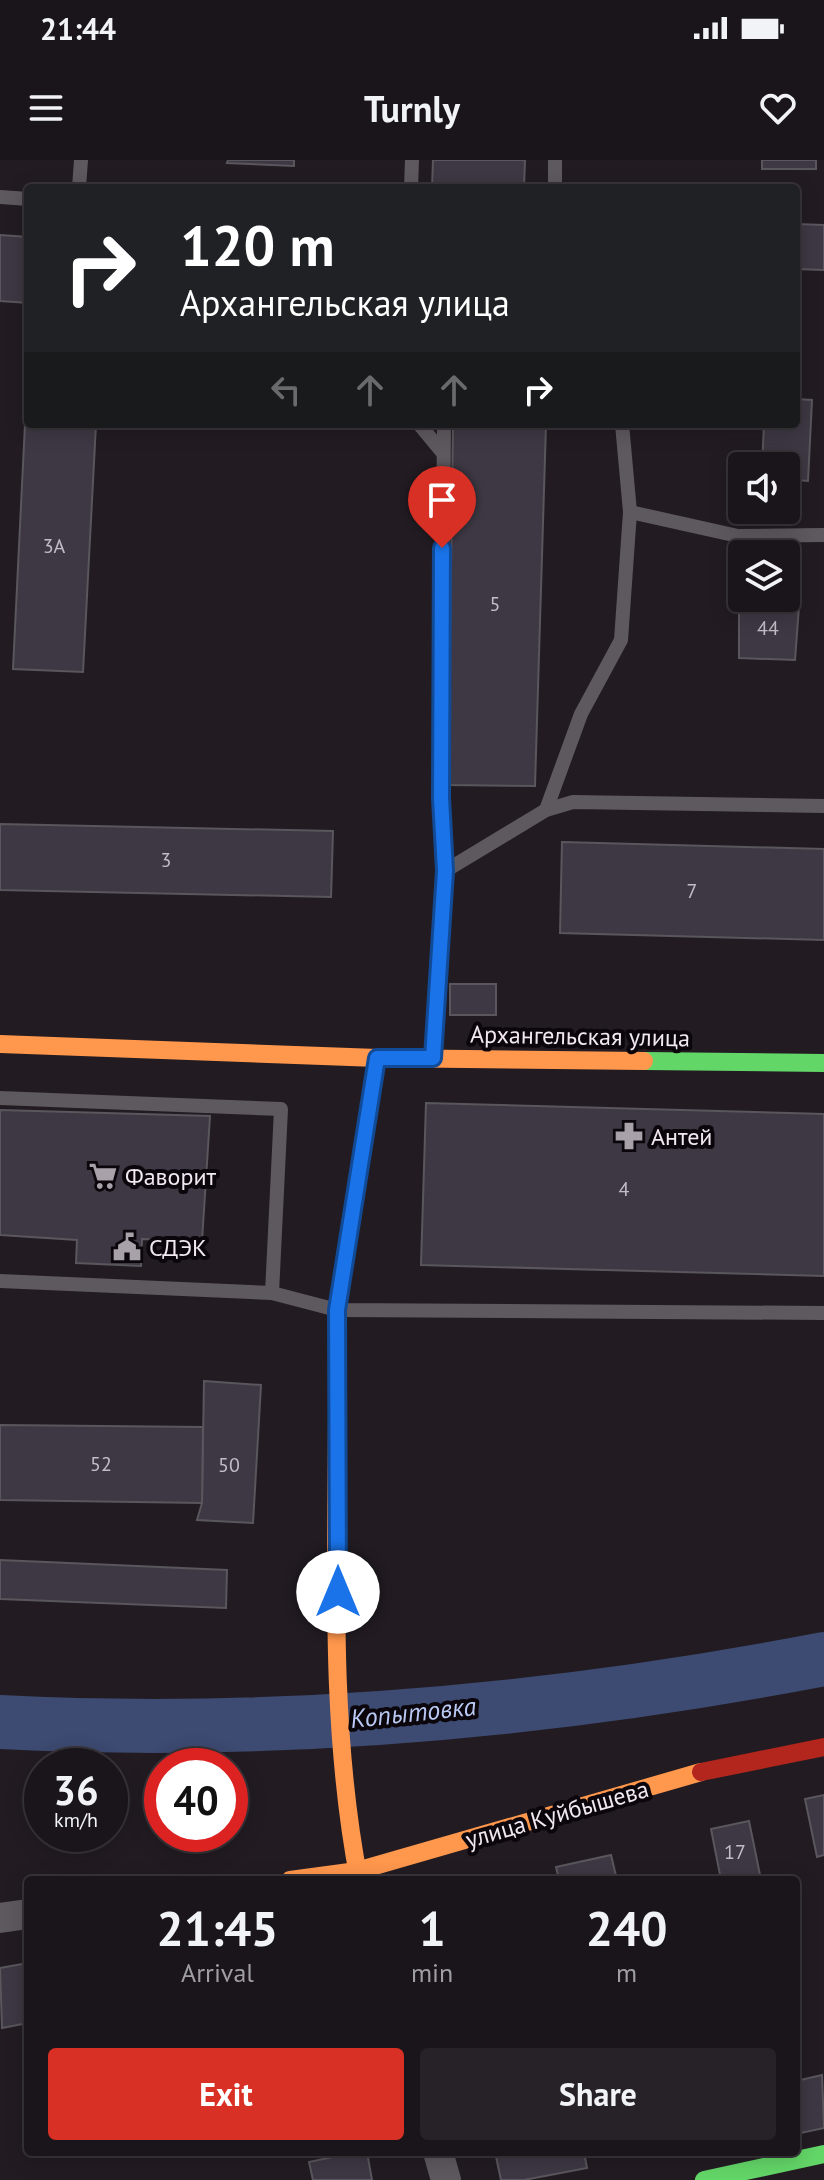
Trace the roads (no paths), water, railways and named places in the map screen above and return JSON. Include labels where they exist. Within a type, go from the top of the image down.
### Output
[{"type":"street","name":"Архангельская улица","points":[[0,1044],[377,1058],[824,1063]]},
{"type":"street","points":[[358,1876],[345,1807],[339,1691],[337,1310],[377,1058]]},
{"type":"street","name":"улица Куйбышева","points":[[358,1876],[706,1771],[824,1747]]},
{"type":"street","points":[[0,1918],[24,1915]]},
{"type":"street","points":[[704,2180],[824,2154]]},
{"type":"street","points":[[439,2156],[446,2180]]},
{"type":"lane","points":[[79,184],[81,160]]},
{"type":"lane","points":[[411,184],[412,160]]},
{"type":"lane","points":[[555,160],[555,184]]},
{"type":"lane","points":[[0,197],[24,199]]},
{"type":"lane","points":[[422,428],[443,453]]},
{"type":"lane","points":[[433,1058],[445,871],[441,798],[444,428]]},
{"type":"lane","points":[[546,810],[581,714],[621,640],[630,512],[622,428]]},
{"type":"lane","points":[[630,512],[738,536],[824,535]]},
{"type":"lane","points":[[445,871],[546,810],[573,802],[824,806]]},
{"type":"lane","points":[[0,1098],[281,1109],[272,1293]]},
{"type":"lane","points":[[0,1281],[272,1293],[337,1310],[824,1313]]},
{"type":"waterway","name":"Копытовка","points":[[0,1722],[207,1725],[414,1715],[620,1693],[824,1659]]},
{"type":"place","name":"Антей","points":[[629,1136]]},
{"type":"place","name":"Фаворит","points":[[103,1176]]},
{"type":"place","name":"СДЭК","points":[[127,1247]]}]
